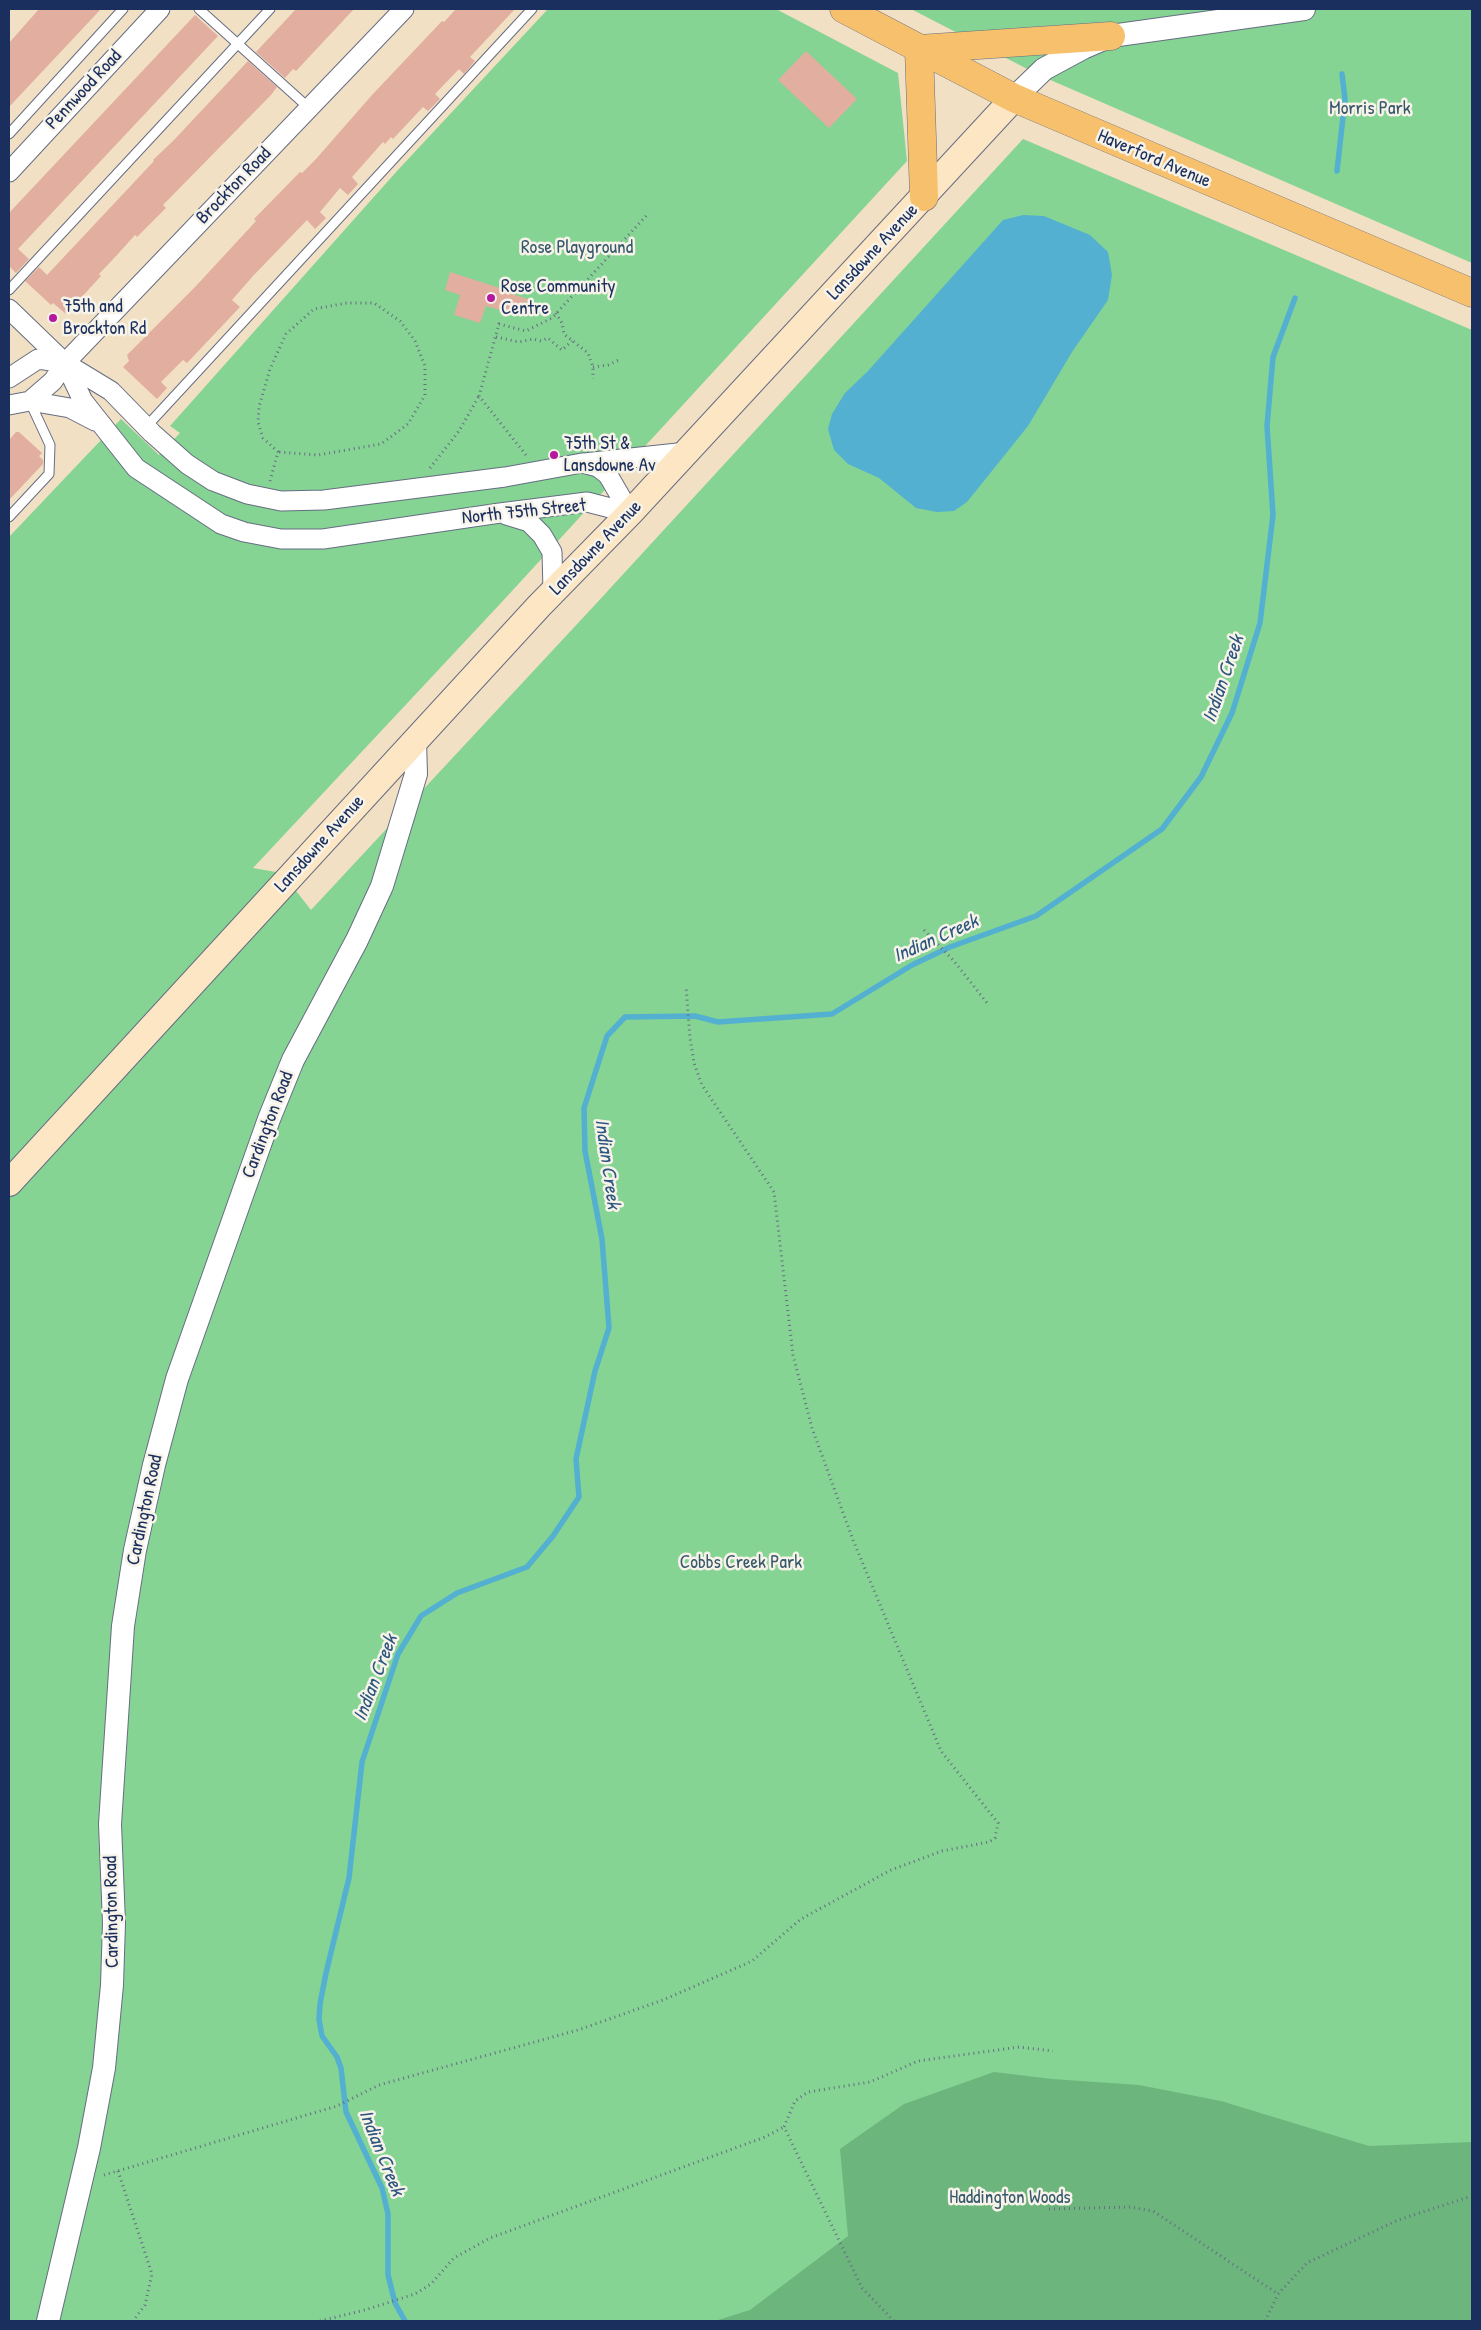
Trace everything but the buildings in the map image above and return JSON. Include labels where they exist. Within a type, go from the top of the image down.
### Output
[{"type":"main road","name":"Haverford Avenue","points":[[844,9],[1014,98],[1472,294]]},
{"type":"main road","points":[[924,197],[919,49],[1112,36]]},
{"type":"main road","name":"Lansdowne Avenue","points":[[9,1184],[415,740],[553,591],[687,452],[1014,98]]},
{"type":"street","name":"Pennwood Road","points":[[9,172],[160,9]]},
{"type":"street","name":"Brockton Road","points":[[30,401],[52,381],[64,363],[404,9]]},
{"type":"street","name":"Lansdowne Avenue","points":[[1014,98],[1044,70],[1083,48],[1112,36],[1304,9]]},
{"type":"street","name":"North 75th Street","points":[[9,309],[64,363],[111,391],[146,427],[187,464],[213,480],[246,494],[281,501],[324,500],[505,477],[582,463],[687,452]]},
{"type":"street","points":[[9,378],[38,360],[64,363]]},
{"type":"street","name":"North 75th Street","points":[[64,363],[83,401],[136,468],[221,524],[244,532],[281,539],[323,539],[587,502],[630,513]]},
{"type":"street","points":[[9,405],[30,401],[70,408],[100,424]]},
{"type":"street","points":[[582,463],[598,467],[608,474],[630,513]]},
{"type":"street","points":[[500,513],[529,522],[542,535],[552,552],[553,591]]},
{"type":"street","name":"Cardington Road","points":[[48,2321],[82,2180],[104,2068],[112,1985],[114,1924],[110,1824],[123,1626],[135,1550],[154,1465],[177,1380],[289,1068],[358,940],[382,886],[416,774],[415,740]]},
{"type":"lane","points":[[9,134],[123,9]]},
{"type":"lane","points":[[199,9],[309,108]]},
{"type":"lane","points":[[9,290],[270,9]]},
{"type":"lane","points":[[146,427],[532,9]]},
{"type":"lane","points":[[9,517],[49,474],[50,445],[30,401]]},
{"type":"path","points":[[414,488],[459,431],[479,396],[499,324],[526,331],[552,318],[648,215]]},
{"type":"path","points":[[347,302],[374,303],[400,321],[415,341],[425,366],[425,395],[408,424],[381,444],[318,455],[278,452],[263,438],[258,422],[259,407],[270,369],[286,334],[314,309],[347,302]]},
{"type":"path","points":[[556,313],[562,324],[564,334],[588,353],[593,367],[593,379]]},
{"type":"path","points":[[496,337],[519,342],[533,339],[541,341],[548,338],[562,350],[572,341]]},
{"type":"path","points":[[593,367],[608,365],[621,358]]},
{"type":"path","points":[[479,396],[539,471]]},
{"type":"path","points":[[266,498],[278,452]]},
{"type":"path","points":[[924,930],[954,961],[987,1003]]},
{"type":"path","points":[[82,2180],[336,2106],[379,2085],[578,2030],[663,2000],[752,1961],[801,1919],[891,1870],[942,1851],[989,1842],[996,1838],[998,1823],[941,1751],[853,1540],[812,1428],[793,1355],[774,1192],[702,1085],[694,1063],[686,987]]},
{"type":"path","points":[[320,2321],[365,2310],[416,2294],[431,2284],[454,2258],[490,2238],[765,2137],[784,2127],[796,2101],[808,2092],[870,2082],[918,2061],[1019,2047],[1054,2051]]},
{"type":"path","points":[[784,2127],[862,2288],[894,2321]]},
{"type":"path","points":[[118,2171],[152,2274],[145,2305],[133,2321]]},
{"type":"path","points":[[1265,2321],[1278,2294],[1307,2263],[1398,2220],[1472,2196]]},
{"type":"path","points":[[1049,2209],[1130,2207],[1153,2211],[1278,2294]]},
{"type":"green space","name":"Cobbs Creek Park","points":[[548,9],[776,9],[898,73],[907,161],[500,604],[253,868],[282,873],[311,910],[593,607],[1023,139],[1472,330],[1472,2321],[9,2321],[9,537],[121,419],[159,455],[180,433],[170,426],[397,171]]},
{"type":"green space","name":"Morris Park","points":[[911,9],[1472,9],[1472,263],[1039,75]]},
{"type":"green space","name":"Haddington Woods","points":[[994,2072],[1052,2079],[1139,2085],[1221,2101],[1369,2146],[1472,2142],[1472,2321],[715,2321],[750,2310],[848,2236],[840,2149],[904,2104]]},
{"type":"water","points":[[1023,215],[1044,216],[1090,235],[1108,252],[1112,275],[1108,300],[1072,352],[1028,426],[967,502],[954,511],[937,512],[916,508],[879,478],[848,464],[834,450],[828,429],[832,414],[845,393],[868,371],[1003,220]]},
{"type":"waterway","points":[[1337,171],[1345,99],[1342,74]]},
{"type":"waterway","name":"Indian Creek","points":[[405,2321],[395,2303],[388,2275],[388,2214],[382,2188],[346,2112],[341,2068],[337,2057],[322,2036],[319,2019],[320,2004],[349,1878],[362,1762],[398,1654],[421,1616],[457,1593],[527,1567],[553,1536],[579,1497],[576,1459],[595,1371],[609,1328],[602,1239],[585,1151],[584,1108],[607,1036],[625,1017],[695,1016],[718,1022],[832,1014],[912,965],[950,947],[1036,916],[1162,829],[1201,777],[1232,713],[1260,623],[1273,515],[1267,426],[1273,357],[1295,298]]},
{"type":"place","name":"Rose Community Centre","points":[[491,298]]},
{"type":"place","name":"75th and Brockton Rd","points":[[53,318]]},
{"type":"place","name":"75th St & Lansdowne Av","points":[[554,455]]},
{"type":"park label","name":"Rose Playground","points":[[577,248]]}]
